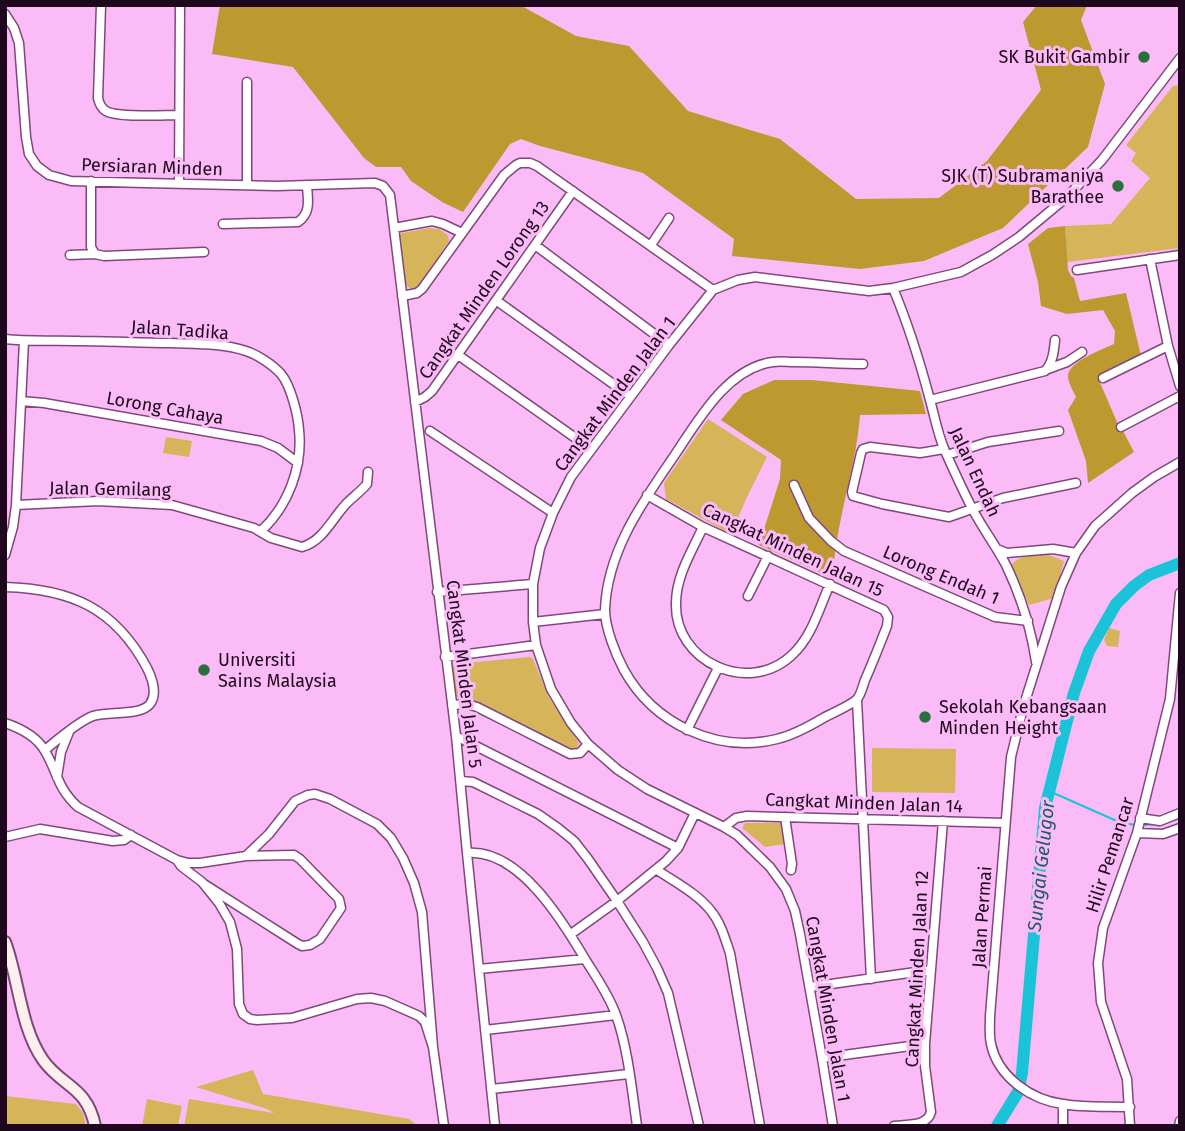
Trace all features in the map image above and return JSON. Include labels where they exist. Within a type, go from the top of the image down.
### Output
[{"type":"street","points":[[101,5],[98,97],[103,109],[120,114],[179,115]]},
{"type":"street","points":[[178,183],[180,5]]},
{"type":"street","name":"Persiaran Minden","points":[[5,14],[19,43],[29,155],[37,166],[49,175],[63,180],[247,185],[375,183],[381,185],[390,195],[394,228]]},
{"type":"street","points":[[402,296],[417,293],[422,289],[504,175],[520,163],[537,166],[713,290],[738,280],[755,277],[869,292],[961,272],[1019,237],[1067,197],[1102,160],[1178,64]]},
{"type":"street","points":[[247,82],[247,185]]},
{"type":"street","points":[[91,181],[91,247],[95,254]]},
{"type":"street","points":[[223,224],[298,222],[308,211],[307,186]]},
{"type":"street","name":"Cangkat Minden Lorong 13","points":[[415,402],[432,391],[573,191]]},
{"type":"street","points":[[651,245],[669,218]]},
{"type":"street","points":[[394,228],[432,221],[462,233]]},
{"type":"street","name":"Cangkat Minden Jalan 5","points":[[394,228],[456,736],[495,1126]]},
{"type":"street","points":[[535,245],[669,345]]},
{"type":"street","points":[[70,255],[95,254],[104,257],[204,252]]},
{"type":"street","points":[[1077,270],[1180,256]]},
{"type":"street","points":[[1150,260],[1168,346],[1180,386]]},
{"type":"street","name":"Jalan Endah","points":[[893,288],[930,400],[936,429],[973,510],[1006,565],[1028,621],[1037,665]]},
{"type":"street","name":"Cangkat Minden Jalan 1","points":[[713,290],[591,449],[571,477],[553,513],[540,548],[533,583],[536,645],[551,689],[571,723],[588,744],[618,770],[647,789],[724,827],[742,840],[762,858],[786,889],[795,911],[833,1126]]},
{"type":"street","points":[[497,300],[630,396]]},
{"type":"street","name":"Jalan Tadika","points":[[5,338],[24,341],[218,346],[245,351],[262,359],[286,381],[297,415],[300,444],[298,463],[288,493],[272,520],[261,531]]},
{"type":"street","points":[[1048,369],[1055,340]]},
{"type":"street","points":[[5,555],[16,505],[24,341]]},
{"type":"street","points":[[1103,378],[1168,346]]},
{"type":"street","points":[[930,400],[1048,369],[1067,362],[1082,352]]},
{"type":"street","points":[[458,355],[591,449]]},
{"type":"street","points":[[863,365],[773,362],[756,366],[735,377],[711,403],[630,524],[617,553],[605,614],[614,649],[631,682],[658,712],[687,730],[723,742],[778,739],[812,725],[857,700],[871,979]]},
{"type":"street","points":[[1121,427],[1180,396]]},
{"type":"street","name":"Lorong Cahaya","points":[[21,401],[44,402],[261,441],[272,445],[298,463]]},
{"type":"street","points":[[430,431],[553,513]]},
{"type":"street","points":[[1059,431],[988,442],[946,452],[920,453],[870,447],[863,449],[853,496],[949,517],[1003,498],[1076,483]]},
{"type":"street","name":"Jalan Permai","points":[[1130,1107],[1063,1104],[1026,1090],[1004,1071],[993,1052],[989,1027],[1011,757],[1023,708],[1061,587],[1076,553],[1095,526],[1154,477],[1180,462]]},
{"type":"street","name":"Jalan Gemilang","points":[[16,505],[98,501],[172,505],[254,528],[271,538],[302,547],[307,546],[330,526],[345,505],[367,484],[368,472]]},
{"type":"street","name":"Lorong Endah 1","points":[[794,485],[809,518],[844,551],[995,617],[1028,621]]},
{"type":"street","name":"Cangkat Minden Jalan 15","points":[[647,495],[704,527],[881,607],[888,617],[887,626],[857,700]]},
{"type":"street","points":[[704,527],[680,578],[676,613],[681,633],[688,644],[718,668],[751,672],[764,671],[784,663],[807,639],[830,584]]},
{"type":"street","points":[[997,549],[1014,553],[1053,549],[1076,553]]},
{"type":"street","points":[[1006,565],[1014,553]]},
{"type":"street","points":[[748,596],[768,556]]},
{"type":"street","points":[[437,592],[533,583]]},
{"type":"street","points":[[5,587],[62,594],[95,608],[132,643],[148,671],[154,690],[154,697],[147,707],[138,711],[96,715],[45,750]]},
{"type":"street","name":"Hilir Pemancar","points":[[1130,1126],[1128,1079],[1101,1002],[1098,963],[1103,928],[1139,825],[1170,699],[1180,593]]},
{"type":"street","points":[[533,622],[605,614]]},
{"type":"street","points":[[1031,632],[1038,636],[1047,632]]},
{"type":"street","points":[[445,657],[536,645]]},
{"type":"street","points":[[687,730],[718,668]]},
{"type":"street","points":[[452,705],[467,704],[477,707],[570,754],[580,753],[588,744]]},
{"type":"street","points":[[5,723],[28,734],[45,750],[67,797],[78,807],[177,860],[188,863],[246,856],[295,855],[339,899],[339,912],[317,942],[306,946],[298,944],[200,881],[177,860]]},
{"type":"street","points":[[57,776],[61,752],[69,732]]},
{"type":"street","points":[[456,736],[678,848]]},
{"type":"street","points":[[461,781],[472,782],[538,814],[574,841],[589,859],[653,959],[668,993],[699,1126]]},
{"type":"street","points":[[246,856],[269,834],[295,801],[308,794],[330,799],[377,824],[391,838],[403,858],[419,902],[443,1126]]},
{"type":"street","points":[[571,934],[657,870],[678,848],[695,813]]},
{"type":"street","points":[[1139,825],[1180,813]]},
{"type":"street","name":"Cangkat Minden Jalan 14","points":[[724,827],[740,817],[1005,823]]},
{"type":"street","points":[[785,817],[791,870]]},
{"type":"street","name":"Cangkat Minden Jalan 12","points":[[894,1126],[924,1122],[929,1118],[932,1107],[925,1066],[925,1044],[943,821]]},
{"type":"street","points":[[1139,825],[1163,834],[1180,828]]},
{"type":"street","points":[[5,837],[40,829],[113,841],[124,840],[131,835]]},
{"type":"street","points":[[467,853],[486,854],[512,869],[536,888],[571,934],[616,1015],[637,1126]]},
{"type":"street","points":[[203,863],[197,870],[200,881],[219,904],[233,929],[237,949],[239,1004],[246,1017],[257,1020],[292,1018],[357,999],[371,998],[419,1016],[425,1023],[433,1047]]},
{"type":"street","points":[[657,870],[696,896],[712,912],[722,930],[730,953],[760,1126]]},
{"type":"street","points":[[5,942],[34,1044],[49,1068],[84,1099],[90,1108],[95,1126]]},
{"type":"street","points":[[479,969],[585,959]]},
{"type":"street","points":[[810,987],[930,970]]},
{"type":"street","points":[[413,1013],[419,1011],[430,999]]},
{"type":"street","points":[[485,1030],[616,1015]]},
{"type":"street","points":[[822,1058],[925,1044]]},
{"type":"street","points":[[491,1089],[629,1074]]},
{"type":"street","points":[[1063,1104],[1063,1126]]},
{"type":"shaded area","points":[[220,5],[520,5],[576,36],[629,46],[688,111],[780,139],[856,199],[939,198],[987,161],[1041,90],[1023,22],[1037,5],[1087,5],[1081,20],[1105,84],[1088,147],[1003,228],[924,261],[860,269],[732,256],[734,239],[643,173],[521,139],[510,144],[463,212],[442,202],[411,181],[401,167],[376,167],[364,158],[293,67],[212,54]]},
{"type":"shaded area","points":[[1180,85],[1180,248],[1067,262],[1065,226],[1111,224],[1150,178],[1131,161],[1136,153],[1126,145],[1173,86]]},
{"type":"shaded area","points":[[1065,226],[1068,270],[1074,278],[1080,301],[1126,293],[1141,356],[1098,378],[1120,429],[1134,452],[1088,483],[1086,461],[1068,410],[1076,397],[1068,376],[1080,361],[1114,344],[1115,331],[1103,310],[1067,314],[1041,306],[1028,244],[1048,228]]},
{"type":"shaded area","points":[[439,229],[448,235],[449,241],[420,284],[412,290],[404,283],[399,236],[402,233]]},
{"type":"shaded area","points":[[774,380],[812,380],[920,391],[926,414],[860,415],[833,578],[759,545],[780,479],[781,460],[721,420],[743,394]]},
{"type":"shaded area","points":[[708,419],[767,457],[731,534],[666,499],[664,483]]},
{"type":"shaded area","points":[[166,437],[192,441],[189,457],[163,453]]},
{"type":"shaded area","points":[[1049,555],[1064,561],[1054,598],[1029,605],[1012,564],[1024,557]]},
{"type":"shaded area","points":[[1109,628],[1120,631],[1118,647],[1107,646],[1104,640]]},
{"type":"shaded area","points":[[530,657],[548,696],[579,743],[576,749],[571,749],[477,702],[461,700],[454,694],[451,669],[455,664]]},
{"type":"shaded area","points":[[872,748],[956,749],[955,793],[872,792]]},
{"type":"shaded area","points":[[745,823],[781,823],[785,844],[765,847],[742,828]]},
{"type":"shaded area","points":[[253,1070],[263,1094],[409,1119],[418,1126],[184,1126],[189,1099],[274,1113],[196,1087]]},
{"type":"shaded area","points":[[5,1096],[76,1104],[83,1113],[86,1126],[5,1126]]},
{"type":"shaded area","points":[[147,1099],[182,1106],[178,1126],[142,1126]]},
{"type":"waterway","name":"Sungai Gelugor","points":[[997,1126],[1018,1092],[1022,1073],[1045,808],[1074,693],[1089,651],[1116,604],[1149,575],[1180,563]]},
{"type":"waterway","points":[[1049,791],[1119,822],[1135,825]]},
{"type":"waterway","points":[[1165,823],[1180,818]]},
{"type":"waterway","points":[[1141,825],[1156,824]]},
{"type":"place","name":"SK Bukit Gambir","points":[[1144,57]]},
{"type":"place","name":"SJK (T) Subramaniya Barathee","points":[[1118,186]]},
{"type":"place","name":"Universiti Sains Malaysia","points":[[204,670]]},
{"type":"place","name":"Sekolah Kebangsaan Minden Height","points":[[925,717]]}]
